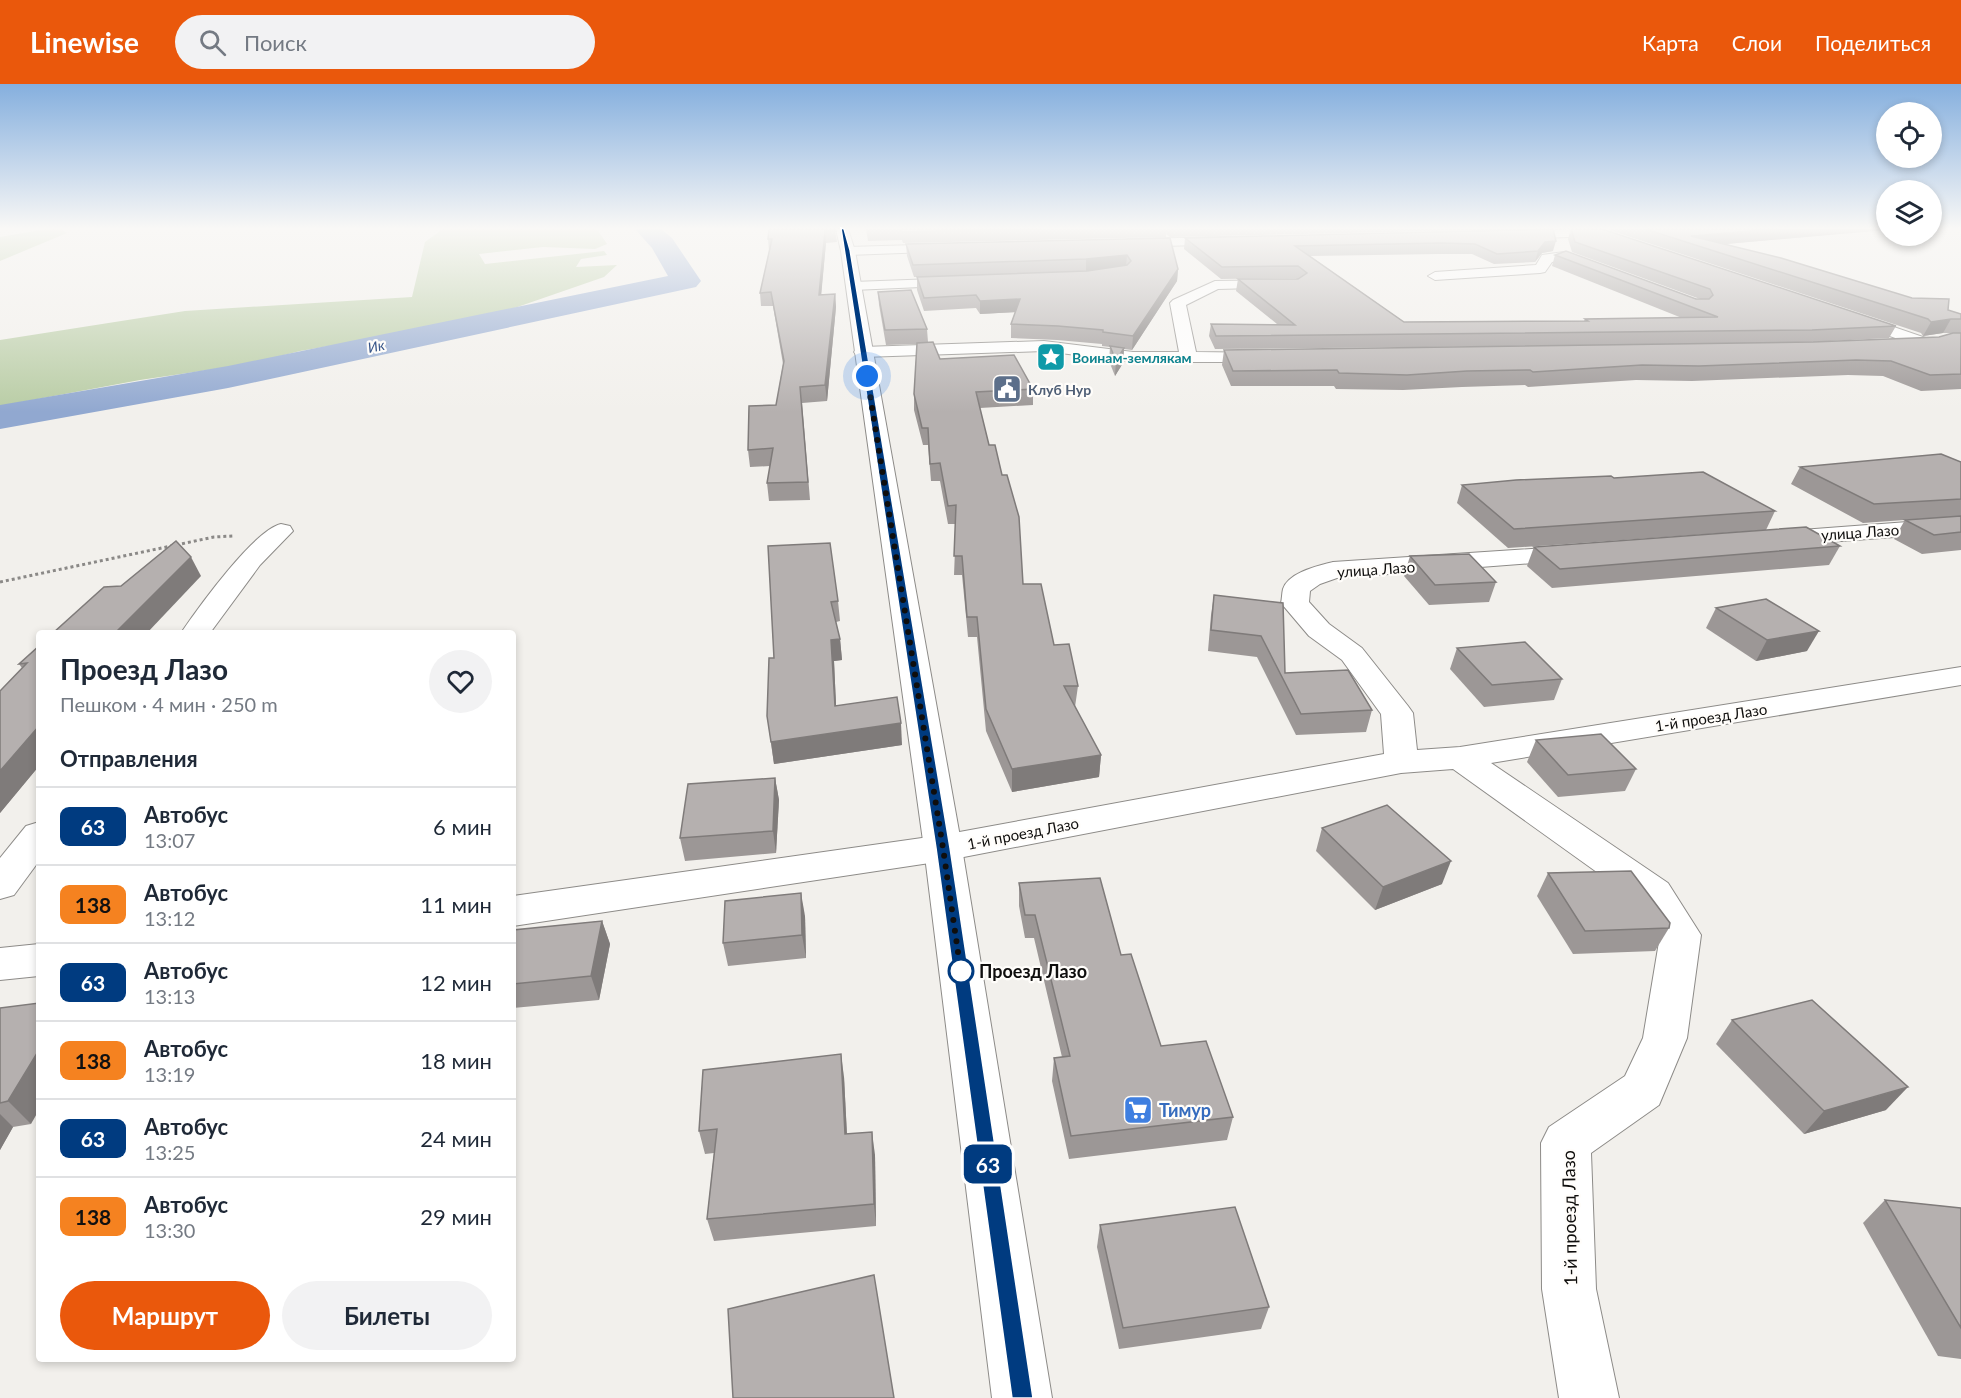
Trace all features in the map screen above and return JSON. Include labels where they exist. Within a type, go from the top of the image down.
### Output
[{"type":"street","points":[[854,290],[943,848],[1022,1398]]},
{"type":"street","points":[[1190,358],[1178,303],[1204,290]]},
{"type":"street","points":[[1831,311],[1961,356]]},
{"type":"street","points":[[1885,346],[1961,340]]},
{"type":"street","points":[[863,352],[1044,346],[1133,357],[1285,357]]},
{"type":"street","name":"улица Лазо","points":[[1749,541],[1961,525]]},
{"type":"street","points":[[197,630],[251,560],[281,531]]},
{"type":"street","name":"улица Лазо","points":[[1401,762],[1397,712],[1352,654],[1319,630],[1294,603],[1297,588],[1311,578],[1333,570],[1596,552]]},
{"type":"street","name":"1-й проезд Лазо","points":[[516,910],[943,848],[1401,762],[1460,758],[1961,676]]},
{"type":"street","name":"1-й проезд Лазо","points":[[1460,758],[1654,893],[1681,935],[1665,1038],[1642,1090],[1566,1143],[1569,1289],[1589,1398]]},
{"type":"street","points":[[0,885],[36,839]]},
{"type":"street","points":[[0,964],[36,960]]},
{"type":"path","points":[[0,582],[214,537],[281,531]]},
{"type":"green space","points":[[414,290],[565,290],[491,316],[456,324],[300,351],[249,364],[140,380],[0,406],[0,340],[185,311],[412,297]]},
{"type":"building","points":[[761,290],[819,290],[819,295],[835,294],[825,385],[800,387],[808,482],[767,483],[773,448],[748,450],[749,406],[776,405],[784,361],[771,292],[760,293]]},
{"type":"building","points":[[911,290],[927,329],[885,330],[878,292]]},
{"type":"building","points":[[921,290],[1164,290],[1133,336],[1103,332],[1103,330],[1011,324],[1020,299],[980,301],[976,295],[924,298]]},
{"type":"building","points":[[1252,290],[1359,290],[1404,322],[1588,321],[1585,319],[1718,317],[1648,290],[1672,290],[1696,299],[1709,299],[1713,295],[1711,290],[1788,290],[1896,326],[1812,330],[1216,336],[1211,324],[1295,325]]},
{"type":"building","points":[[1838,290],[1887,290],[1912,298],[1949,299],[1948,310],[1961,314],[1961,319],[1931,322],[1928,319]]},
{"type":"building","points":[[1961,333],[1961,374],[1930,375],[1891,361],[1856,360],[1699,366],[1642,365],[1533,372],[1530,370],[1467,371],[1407,375],[1339,373],[1337,370],[1233,371],[1224,350],[1813,342],[1939,337]]},
{"type":"building","points":[[933,342],[940,359],[1014,355],[1033,389],[976,392],[989,445],[995,445],[1002,475],[1007,475],[1019,517],[1023,584],[1041,584],[1054,645],[1069,644],[1078,686],[1064,686],[1101,755],[1012,769],[986,709],[977,617],[967,617],[962,556],[954,556],[956,505],[948,506],[940,463],[930,464],[928,428],[922,428],[914,394],[917,343]]},
{"type":"building","points":[[1110,346],[1124,348],[1116,361]]},
{"type":"building","points":[[1941,454],[1961,462],[1961,499],[1874,504],[1800,467]]},
{"type":"building","points":[[1703,472],[1775,511],[1514,529],[1462,485],[1516,480],[1611,476],[1614,478]]},
{"type":"building","points":[[1961,516],[1961,532],[1934,535],[1905,520]]},
{"type":"building","points":[[1806,527],[1840,546],[1560,569],[1534,547]]},
{"type":"building","points":[[176,541],[191,557],[118,630],[56,630],[104,587],[121,586]]},
{"type":"building","points":[[830,543],[838,601],[831,602],[840,639],[831,640],[835,706],[897,697],[901,723],[771,742],[767,716],[769,658],[774,658],[768,546]]},
{"type":"building","points":[[1469,554],[1496,582],[1435,585],[1410,556]]},
{"type":"building","points":[[1214,595],[1283,603],[1285,673],[1348,670],[1372,710],[1301,714],[1261,636],[1211,630]]},
{"type":"building","points":[[1766,599],[1819,631],[1767,640],[1716,608]]},
{"type":"building","points":[[1525,642],[1562,679],[1492,685],[1457,648]]},
{"type":"building","points":[[36,649],[36,729],[0,771],[0,691],[27,663],[19,664]]},
{"type":"building","points":[[1601,734],[1636,769],[1568,775],[1536,740]]},
{"type":"building","points":[[775,778],[773,831],[680,838],[688,784]]},
{"type":"building","points":[[1387,805],[1451,861],[1383,887],[1322,828]]},
{"type":"building","points":[[1631,871],[1670,923],[1669,928],[1585,931],[1548,873]]},
{"type":"building","points":[[1100,878],[1121,955],[1131,954],[1161,1046],[1206,1041],[1233,1117],[1071,1136],[1054,1058],[1070,1056],[1035,915],[1025,915],[1019,883]]},
{"type":"building","points":[[801,893],[802,935],[723,943],[725,901]]},
{"type":"building","points":[[602,921],[591,976],[516,984],[516,930]]},
{"type":"building","points":[[1812,1000],[1908,1087],[1824,1111],[1732,1020]]},
{"type":"building","points":[[36,1003],[36,1055],[8,1101],[0,1103],[0,1008]]},
{"type":"building","points":[[841,1054],[845,1134],[872,1132],[874,1204],[707,1219],[717,1129],[699,1131],[703,1070]]},
{"type":"building","points":[[1885,1200],[1961,1208],[1961,1328]]},
{"type":"building","points":[[1235,1207],[1269,1307],[1123,1328],[1100,1225]]},
{"type":"building","points":[[874,1275],[894,1398],[733,1398],[728,1309]]},
{"type":"waterway","name":"Ик","points":[[0,417],[228,377],[642,290]]},
{"type":"bus line","name":"63","points":[[854,290],[943,848],[1022,1398]]},
{"type":"place","name":"Воинам-землякам","points":[[1051,357]]},
{"type":"place","name":"Клуб Нур","points":[[1007,389]]},
{"type":"place","name":"Проезд Лазо","points":[[961,971]]},
{"type":"place","name":"Тимур","points":[[1138,1110]]},
{"type":"route","points":[[867,376],[962,980],[961,971]]}]
